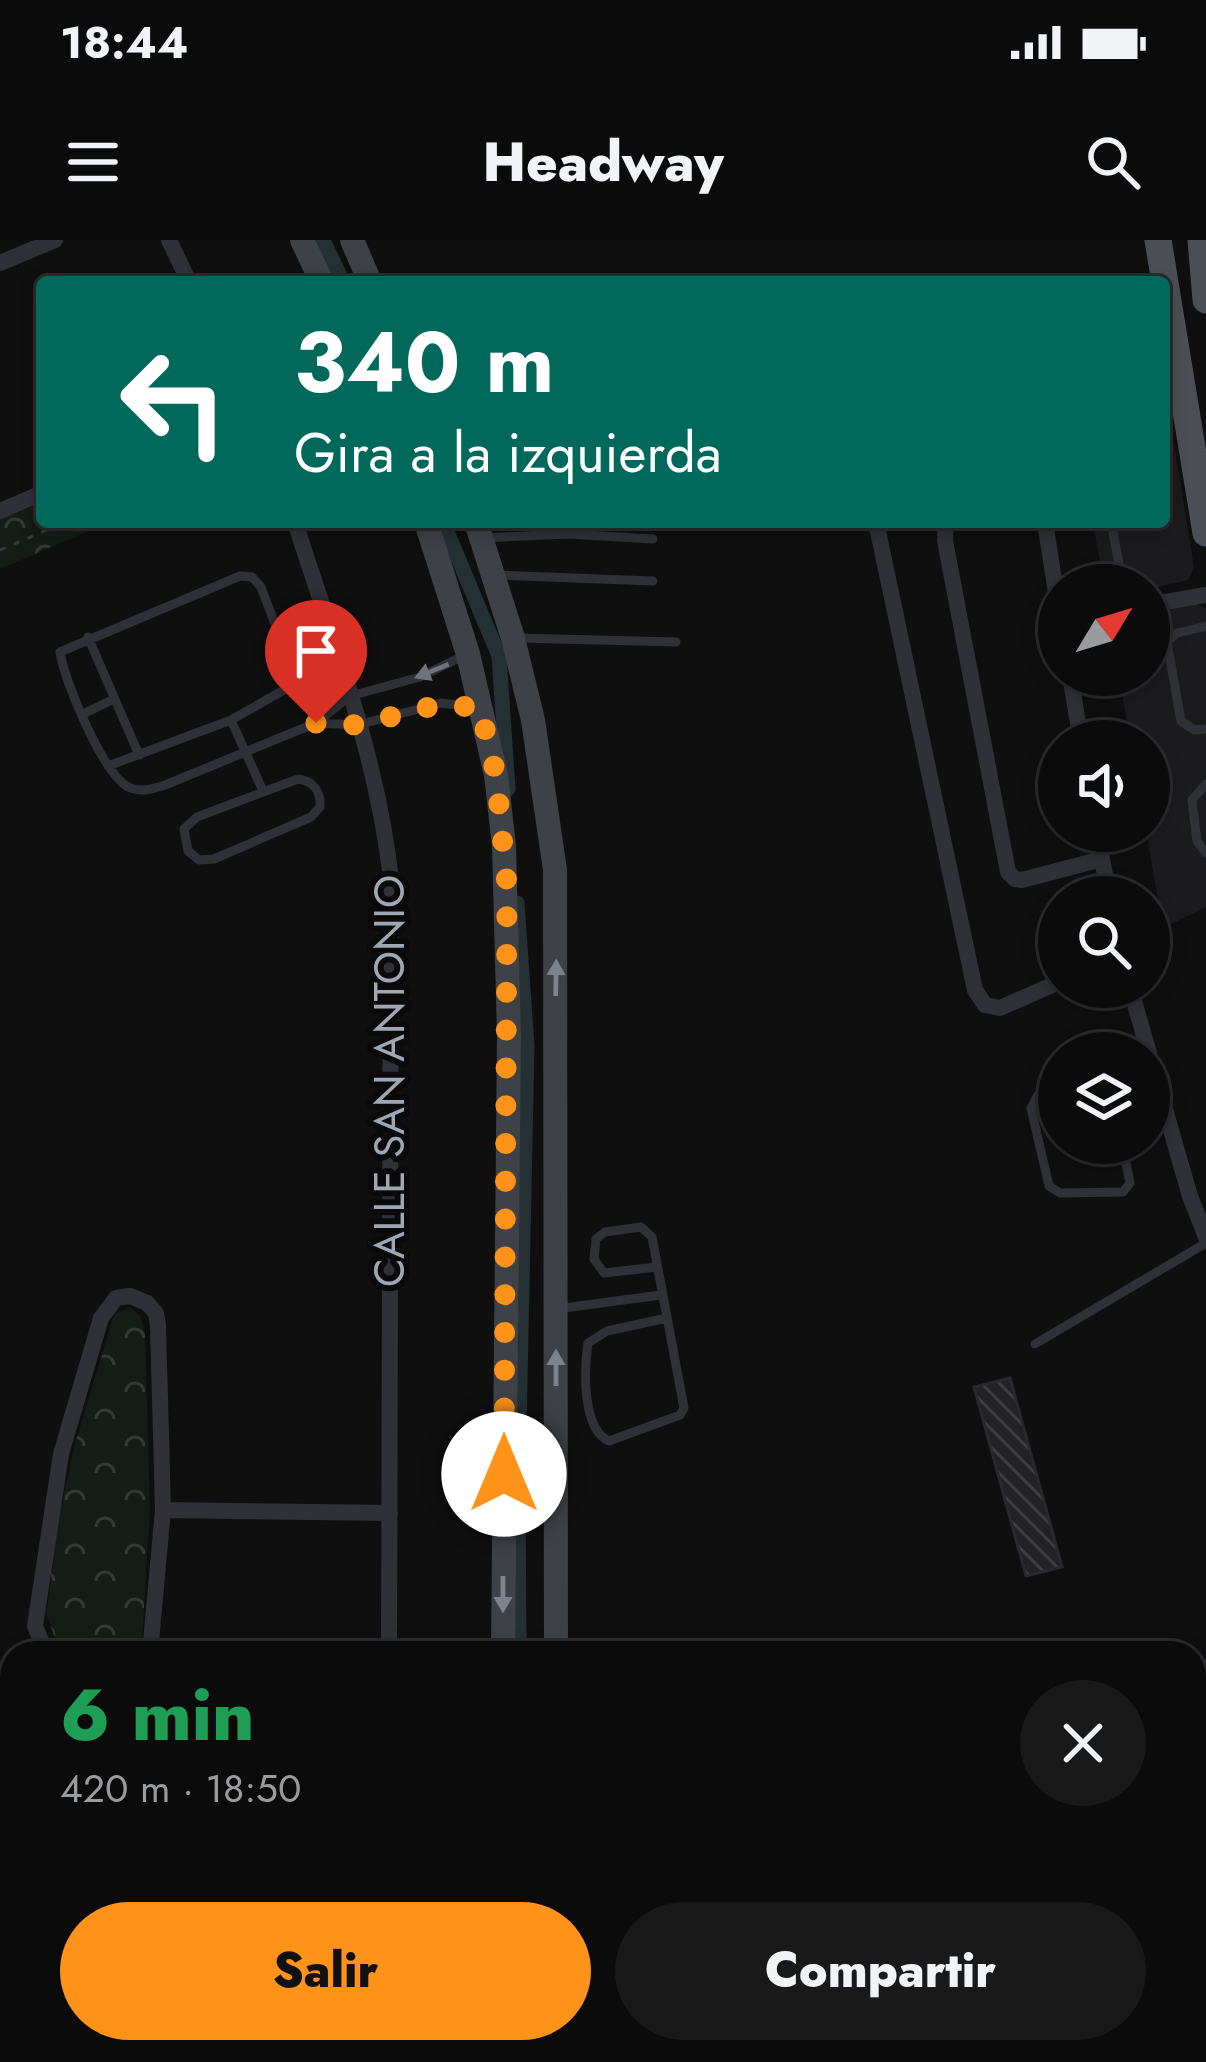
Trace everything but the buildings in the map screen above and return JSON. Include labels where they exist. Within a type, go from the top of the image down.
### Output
[{"type":"main road","points":[[302,240],[319,276]]},
{"type":"main road","points":[[352,240],[367,276]]},
{"type":"main road","points":[[1158,240],[1162,276]]},
{"type":"main road","points":[[1201,240],[1206,300]]},
{"type":"main road","points":[[1170,340],[1206,533]]},
{"type":"main road","points":[[428,528],[468,653],[496,775],[504,846],[513,1036],[503,1641]]},
{"type":"main road","points":[[479,530],[513,638],[553,839],[550,1041],[556,1641]]},
{"type":"main road","points":[[513,1036],[550,1041]]},
{"type":"street","points":[[0,263],[55,240]]},
{"type":"street","points":[[169,240],[186,276]]},
{"type":"street","points":[[0,511],[36,496]]},
{"type":"street","name":"CALLE SAN ANTONIO","points":[[298,528],[358,725],[386,838],[391,880],[388,1641]]},
{"type":"street","points":[[877,528],[975,990],[985,1005],[1000,1008],[1038,991]]},
{"type":"street","points":[[946,528],[1008,872],[1022,880],[1102,859]]},
{"type":"street","points":[[1046,528],[1052,564]]},
{"type":"street","points":[[1170,601],[1206,595]]},
{"type":"street","points":[[1100,852],[1105,876]]},
{"type":"street","points":[[1170,1140],[1206,1240]]},
{"type":"street","points":[[41,1641],[34,1626],[56,1477],[100,1318],[116,1298],[130,1296],[156,1313],[163,1510],[151,1641]]},
{"type":"street","points":[[163,1510],[390,1513]]},
{"type":"lane","points":[[1112,528],[1119,564]]},
{"type":"lane","points":[[479,530],[653,538]]},
{"type":"lane","points":[[494,574],[652,581]]},
{"type":"lane","points":[[108,766],[231,720],[287,691],[293,680],[261,587],[252,577],[240,576],[62,648],[59,656],[83,713],[108,766],[124,785],[147,790],[246,753],[316,723],[350,696],[420,676],[468,653]]},
{"type":"lane","points":[[1206,626],[1177,633],[1167,642],[1180,721],[1194,730],[1206,729]]},
{"type":"lane","points":[[88,638],[139,755]]},
{"type":"lane","points":[[513,638],[676,641]]},
{"type":"lane","points":[[83,713],[115,699]]},
{"type":"lane","points":[[316,723],[358,725],[422,706],[480,708]]},
{"type":"lane","points":[[231,720],[263,791]]},
{"type":"lane","points":[[306,780],[318,792],[320,807],[311,818],[214,859],[199,860],[188,851],[182,837],[190,822],[263,791],[306,780]]},
{"type":"lane","points":[[1206,784],[1192,800],[1197,841],[1206,854]]},
{"type":"lane","points":[[1038,1095],[1030,1108],[1038,1141]]},
{"type":"lane","points":[[1044,1164],[1049,1186],[1060,1193],[1123,1192],[1130,1183],[1126,1164]]},
{"type":"lane","points":[[657,1267],[604,1273],[594,1259],[596,1239],[605,1232],[647,1229],[657,1267],[682,1386],[682,1412],[609,1441],[602,1439],[593,1430],[588,1343],[607,1331],[667,1318]]},
{"type":"lane","points":[[1035,1344],[1206,1240]]},
{"type":"lane","points":[[556,1309],[662,1295]]},
{"type":"path","points":[[0,550],[52,528]]},
{"type":"shaded area","points":[[1170,417],[1194,567],[1188,580],[1170,584],[1170,564],[1100,564],[1094,528],[1170,528]]},
{"type":"shaded area","points":[[1197,604],[1206,609],[1206,907],[1170,925],[1170,876],[1154,876],[1150,852],[1170,852],[1170,720],[1126,720],[1122,696],[1170,696],[1170,610]]},
{"type":"green space","points":[[36,505],[36,528],[96,528],[0,569],[0,519]]},
{"type":"green space","points":[[130,1307],[140,1316],[145,1333],[150,1511],[142,1640],[59,1641],[46,1614],[59,1518],[75,1444],[114,1315]]},
{"type":"waterway","points":[[323,240],[340,276]]},
{"type":"waterway","points":[[446,528],[499,656],[508,789]]},
{"type":"waterway","points":[[517,903],[527,1046],[519,1641]]},
{"type":"route","points":[[316,723],[358,725],[441,704],[480,708],[496,775],[507,885],[504,1474]]}]
